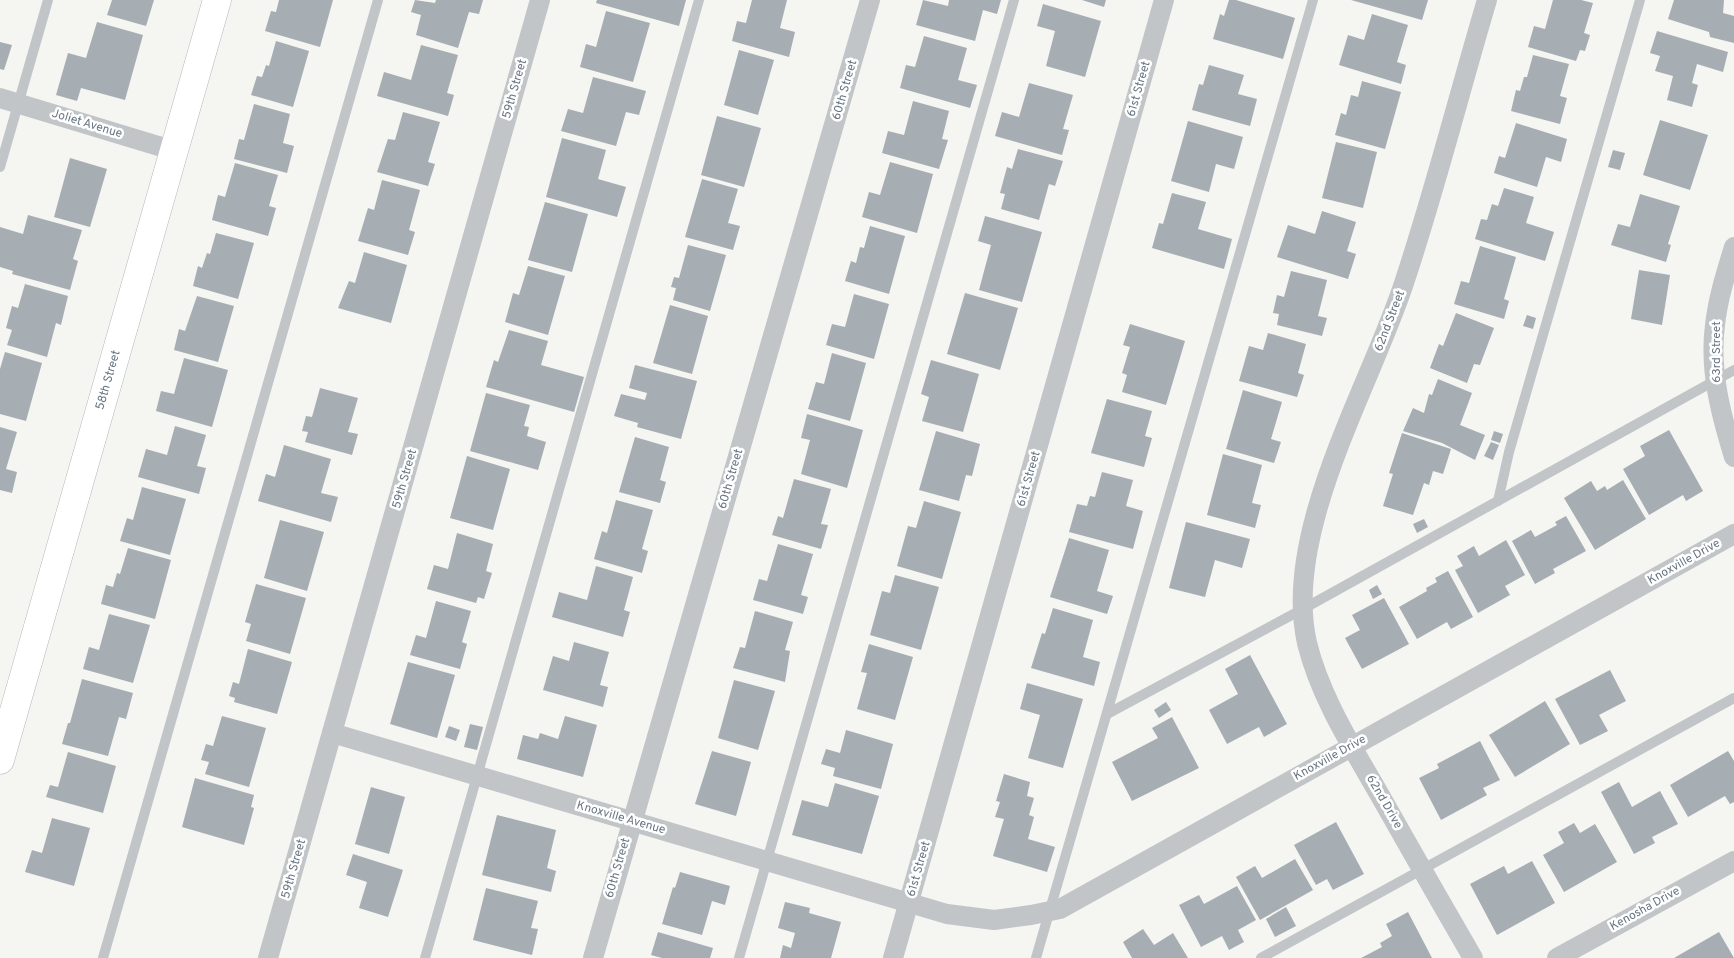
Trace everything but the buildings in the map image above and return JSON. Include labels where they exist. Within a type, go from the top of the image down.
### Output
[{"type":"street","name":"58th Street","points":[[0,760],[217,0]]},
{"type":"street","name":"59th Street","points":[[268,958],[540,0]]},
{"type":"street","name":"60th Street","points":[[593,958],[870,0]]},
{"type":"street","name":"61st Street","points":[[893,958],[1164,0]]},
{"type":"street","name":"62nd Street","points":[[1307,640],[1303,609],[1303,571],[1312,530],[1339,444],[1404,284],[1487,0]]},
{"type":"street","name":"Joliet Avenue","points":[[9,100],[174,151]]},
{"type":"street","name":"63rd Street","points":[[1734,247],[1722,286],[1715,326],[1716,380],[1721,413],[1734,457]]},
{"type":"street","name":"Knoxville Drive","points":[[909,902],[947,914],[994,920],[1060,909],[1734,534]]},
{"type":"street","name":"62nd Drive","points":[[1307,640],[1313,663],[1334,714],[1473,958]]},
{"type":"street","name":"Knoxville Avenue","points":[[332,733],[909,902]]},
{"type":"street","name":"Kenosha Drive","points":[[1557,958],[1734,861]]},
{"type":"lane","points":[[0,167],[9,100],[48,0]]},
{"type":"lane","points":[[103,958],[378,0]]},
{"type":"lane","points":[[425,958],[699,0]]},
{"type":"lane","points":[[739,958],[1014,0]]},
{"type":"lane","points":[[1036,958],[1314,0]]},
{"type":"lane","points":[[1498,501],[1509,452],[1640,0]]},
{"type":"lane","points":[[1107,714],[1303,609],[1734,370]]},
{"type":"lane","points":[[1261,958],[1734,698]]}]
